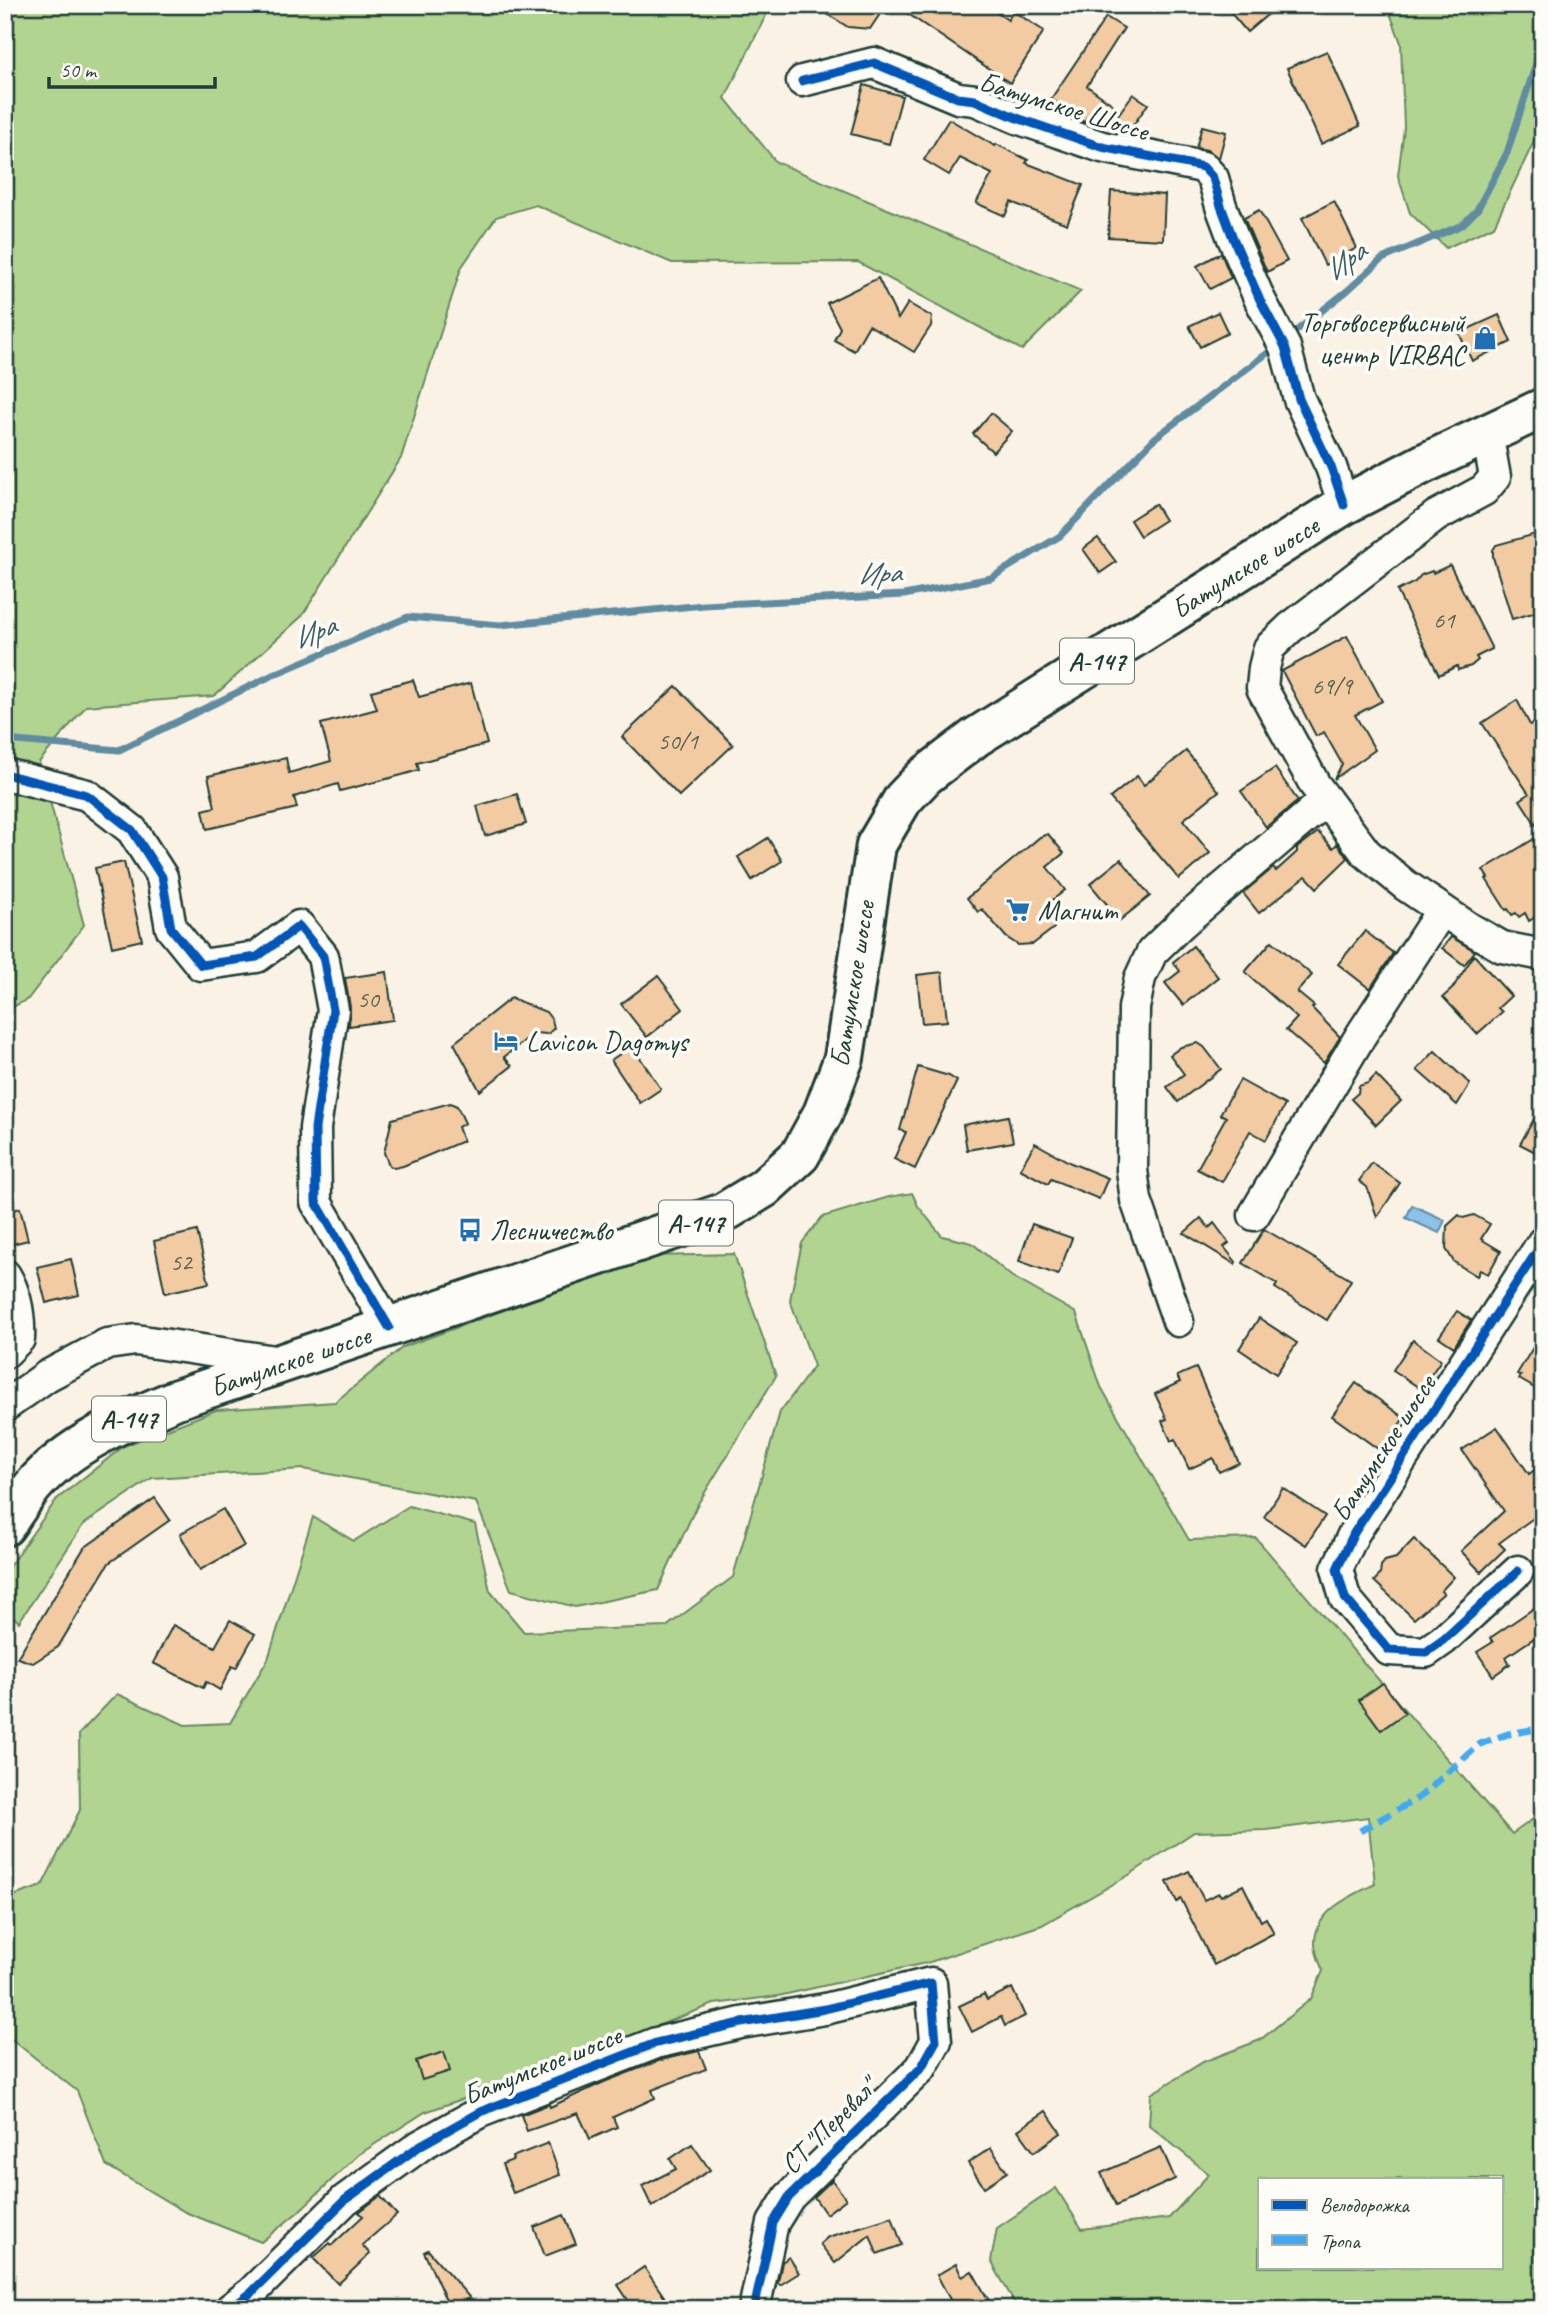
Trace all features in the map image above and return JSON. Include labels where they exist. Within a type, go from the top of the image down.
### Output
[{"type":"highway","name":"Батумское шоссе","points":[[5,1526],[34,1485],[93,1438],[120,1423],[177,1399],[723,1213],[764,1188],[800,1155],[823,1113],[844,1058],[876,845],[903,799],[925,776],[976,737],[1344,505],[1543,408]]},
{"type":"street","name":"Батумское Шоссе","points":[[802,81],[874,63],[958,98],[975,100],[1017,118],[1102,147],[1203,167],[1213,178],[1220,206],[1233,238],[1260,300],[1285,347],[1299,399],[1331,467],[1344,505]]},
{"type":"street","points":[[1487,433],[1494,477],[1484,490],[1436,516],[1375,565],[1311,609],[1269,648],[1262,688],[1295,750],[1326,800],[1366,853],[1405,885],[1502,947],[1543,956]]},
{"type":"street","points":[[5,774],[87,794],[132,830],[162,877],[171,928],[201,965],[257,957],[299,926],[323,956],[333,1010],[315,1128],[316,1202],[389,1327]]},
{"type":"street","points":[[1178,1321],[1136,1199],[1132,1170],[1134,1008],[1140,978],[1152,952],[1182,923],[1326,800]]},
{"type":"street","points":[[1254,1214],[1361,1035],[1442,910]]},
{"type":"street","name":"Батумское шоссе","points":[[1518,1571],[1443,1640],[1426,1652],[1389,1650],[1345,1598],[1337,1569],[1354,1533],[1543,1242]]},
{"type":"street","points":[[5,1275],[20,1314],[19,1339],[5,1353]]},
{"type":"street","points":[[5,1406],[47,1376],[107,1343],[136,1340],[285,1362]]},
{"type":"street","name":"Батумское шоссе","points":[[230,2309],[252,2292],[345,2200],[421,2145],[480,2112],[656,2043],[741,2023],[825,2010],[931,1983]]},
{"type":"street","name":"СТ \"Перевал\"","points":[[754,2309],[773,2223],[789,2196],[921,2068],[936,2041],[931,1983]]},
{"type":"green space","points":[[5,5],[771,5],[725,98],[776,162],[1081,291],[1022,350],[858,262],[672,263],[536,205],[496,217],[461,268],[401,458],[302,616],[214,696],[86,706],[39,762],[84,925],[28,999],[5,1011]]},
{"type":"green space","points":[[1387,5],[1543,5],[1543,122],[1494,226],[1446,248],[1410,213],[1398,176],[1404,128],[1401,43]]},
{"type":"green space","points":[[912,1193],[918,1206],[942,1236],[972,1243],[1011,1276],[1076,1313],[1101,1387],[1189,1540],[1256,1538],[1512,1834],[1543,1812],[1543,2309],[1018,2309],[991,2261],[997,2228],[1056,2188],[1082,2229],[1169,2218],[1209,2174],[1149,2125],[1151,2094],[1203,2062],[1260,2040],[1311,1999],[1323,1971],[1315,1944],[1320,1923],[1335,1907],[1375,1884],[1368,1817],[1267,1830],[1194,1832],[1129,1875],[1042,1925],[930,1962],[778,1996],[714,2004],[506,2084],[425,2112],[358,2155],[297,2213],[261,2242],[185,2212],[106,2165],[77,2091],[5,2034],[5,1899],[42,1886],[80,1810],[79,1734],[117,1694],[185,1725],[230,1723],[268,1659],[313,1517],[354,1541],[409,1506],[475,1524],[490,1591],[524,1632],[666,1627],[733,1577],[780,1412],[814,1366],[790,1300],[802,1243],[822,1217]]},
{"type":"green space","points":[[734,1254],[776,1376],[696,1507],[658,1590],[575,1607],[511,1590],[476,1502],[303,1469],[152,1478],[83,1525],[19,1622],[5,1609],[5,1572],[57,1499],[124,1446],[216,1410],[335,1402],[403,1347],[654,1256]]},
{"type":"water","points":[[1412,1205],[1445,1220],[1439,1233],[1406,1218]]},
{"type":"building","points":[[813,5],[886,5],[870,29],[848,27]]},
{"type":"building","points":[[895,5],[985,5],[1008,20],[1013,11],[1044,31],[1010,83]]},
{"type":"building","points":[[1224,5],[1279,5],[1247,32]]},
{"type":"building","points":[[1106,17],[1124,28],[1087,86],[1115,106],[1108,123],[1091,112],[1084,122],[1051,99]]},
{"type":"building","points":[[1327,51],[1360,126],[1321,144],[1287,68]]},
{"type":"building","points":[[864,85],[902,96],[889,144],[851,134]]},
{"type":"building","points":[[1133,94],[1148,104],[1127,134],[1122,133],[1114,128],[1115,119]]},
{"type":"building","points":[[949,119],[995,146],[996,144],[1028,160],[1026,163],[1083,185],[1067,224],[1011,202],[1005,216],[976,203],[992,174],[960,158],[949,175],[924,160]]},
{"type":"building","points":[[1202,126],[1226,132],[1219,158],[1207,150],[1196,148]]},
{"type":"building","points":[[1111,191],[1165,195],[1163,240],[1108,237]]},
{"type":"building","points":[[1334,201],[1357,248],[1325,265],[1302,218]]},
{"type":"building","points":[[1259,210],[1287,261],[1267,272],[1244,218]]},
{"type":"building","points":[[1221,253],[1231,278],[1210,289],[1197,266]]},
{"type":"building","points":[[878,278],[898,319],[908,303],[932,317],[931,326],[914,352],[869,325],[854,351],[834,340],[840,328],[827,303]]},
{"type":"building","points":[[1218,312],[1228,333],[1200,347],[1189,326]]},
{"type":"building","points":[[1499,315],[1511,342],[1472,361],[1459,333]]},
{"type":"building","points":[[991,413],[1012,431],[993,452],[973,434]]},
{"type":"building","points":[[1155,504],[1165,520],[1140,536],[1130,520]]},
{"type":"building","points":[[1543,532],[1543,610],[1512,619],[1493,550],[1496,545]]},
{"type":"building","points":[[1098,538],[1116,562],[1100,573],[1083,549]]},
{"type":"building","points":[[1450,565],[1492,649],[1476,657],[1478,660],[1471,666],[1458,670],[1457,666],[1439,675],[1397,591],[1415,582],[1421,575]]},
{"type":"building","points":[[1347,636],[1382,701],[1355,715],[1375,750],[1334,779],[1342,764],[1324,732],[1316,736],[1282,671]]},
{"type":"building","points":[[413,680],[419,697],[471,683],[487,744],[417,763],[419,770],[402,775],[340,791],[338,784],[294,797],[297,808],[207,829],[203,810],[215,807],[208,776],[286,758],[289,773],[331,761],[321,724],[377,709],[371,691]]},
{"type":"building","points":[[676,686],[733,745],[679,796],[622,737]]},
{"type":"building","points":[[1517,700],[1530,725],[1535,723],[1543,736],[1543,912],[1529,921],[1525,913],[1519,917],[1506,910],[1483,870],[1542,834],[1520,800],[1529,794],[1482,723]]},
{"type":"building","points":[[1186,751],[1219,791],[1183,820],[1210,853],[1179,879],[1110,798],[1137,776],[1144,785]]},
{"type":"building","points":[[1275,768],[1298,801],[1266,827],[1241,791]]},
{"type":"building","points":[[517,794],[526,824],[485,836],[477,806]]},
{"type":"building","points":[[1318,832],[1333,848],[1337,844],[1348,858],[1317,888],[1306,876],[1259,913],[1243,893],[1273,868],[1276,871],[1297,852],[1297,848]]},
{"type":"building","points":[[1048,834],[1064,853],[1047,867],[1065,890],[1044,907],[1054,920],[1054,928],[1033,944],[1018,945],[1006,937],[982,909],[978,912],[967,898],[1040,837]]},
{"type":"building","points":[[768,838],[782,861],[752,880],[738,857]]},
{"type":"building","points":[[1121,859],[1150,896],[1120,920],[1090,884]]},
{"type":"building","points":[[124,862],[142,940],[112,947],[95,868]]},
{"type":"building","points":[[1365,931],[1393,953],[1370,989],[1338,964]]},
{"type":"building","points":[[1451,937],[1475,951],[1464,965],[1442,948]]},
{"type":"building","points":[[1272,941],[1312,975],[1297,992],[1314,1006],[1312,1008],[1340,1037],[1324,1063],[1286,1030],[1297,1018],[1245,972]]},
{"type":"building","points":[[1193,946],[1218,977],[1183,1005],[1165,983],[1180,971],[1173,962]]},
{"type":"building","points":[[1474,955],[1511,996],[1498,1008],[1502,1012],[1477,1034],[1443,997],[1452,989]]},
{"type":"building","points":[[387,972],[393,1020],[349,1026],[350,1007],[345,978]]},
{"type":"building","points":[[942,972],[947,1021],[922,1023],[917,975]]},
{"type":"building","points":[[658,976],[683,1009],[647,1037],[621,1004]]},
{"type":"building","points":[[511,998],[546,1012],[554,1028],[548,1034],[534,1033],[504,1057],[512,1066],[480,1091],[454,1043]]},
{"type":"building","points":[[1198,1043],[1221,1069],[1178,1102],[1167,1087],[1184,1074],[1170,1055],[1181,1047]]},
{"type":"building","points":[[632,1046],[661,1089],[640,1103],[611,1060]]},
{"type":"building","points":[[1435,1051],[1470,1084],[1457,1105],[1417,1070]]},
{"type":"building","points":[[918,1067],[957,1081],[915,1169],[894,1159],[906,1132],[900,1130]]},
{"type":"building","points":[[1376,1075],[1401,1101],[1376,1125],[1351,1099],[1358,1093],[1359,1086],[1368,1083]]},
{"type":"building","points":[[1240,1080],[1285,1105],[1266,1140],[1250,1131],[1222,1182],[1197,1169],[1226,1117],[1220,1114]]},
{"type":"building","points":[[450,1103],[457,1106],[465,1123],[458,1127],[463,1141],[403,1166],[394,1168],[389,1165],[384,1153],[392,1119]]},
{"type":"building","points":[[1543,1103],[1543,1156],[1520,1144]]},
{"type":"building","points":[[1008,1116],[1013,1142],[967,1150],[963,1125]]},
{"type":"building","points":[[1035,1143],[1071,1163],[1108,1178],[1099,1199],[1051,1179],[1048,1184],[1020,1169]]},
{"type":"building","points":[[1372,1163],[1400,1183],[1377,1217],[1367,1187],[1359,1181]]},
{"type":"building","points":[[20,1208],[28,1240],[5,1246],[5,1212]]},
{"type":"building","points":[[1459,1215],[1463,1218],[1474,1215],[1490,1224],[1481,1239],[1501,1251],[1488,1274],[1480,1270],[1477,1276],[1454,1262],[1446,1249],[1447,1226]]},
{"type":"building","points":[[1201,1218],[1209,1228],[1214,1223],[1229,1243],[1224,1247],[1235,1264],[1184,1233]]},
{"type":"building","points":[[1032,1224],[1072,1238],[1058,1275],[1019,1261]]},
{"type":"building","points":[[1264,1229],[1351,1280],[1327,1320],[1275,1288],[1277,1284],[1243,1263]]},
{"type":"building","points":[[197,1231],[209,1283],[165,1293],[154,1241]]},
{"type":"building","points":[[71,1259],[79,1295],[46,1303],[37,1267]]},
{"type":"building","points":[[1457,1311],[1471,1320],[1454,1347],[1439,1337]]},
{"type":"building","points":[[1259,1318],[1297,1343],[1276,1374],[1239,1349]]},
{"type":"building","points":[[1543,1331],[1543,1393],[1519,1379],[1521,1376],[1517,1374]]},
{"type":"building","points":[[1413,1340],[1441,1360],[1421,1389],[1393,1370]]},
{"type":"building","points":[[1196,1368],[1239,1463],[1219,1472],[1213,1458],[1189,1469],[1175,1439],[1171,1441],[1162,1421],[1167,1419],[1155,1394],[1180,1382],[1177,1376]]},
{"type":"building","points":[[1356,1383],[1404,1418],[1381,1451],[1332,1416]]},
{"type":"building","points":[[1497,1427],[1529,1474],[1543,1464],[1543,1511],[1499,1543],[1505,1549],[1481,1572],[1461,1551],[1504,1511],[1462,1450]]},
{"type":"building","points":[[1283,1488],[1325,1516],[1306,1545],[1264,1517]]},
{"type":"building","points":[[155,1498],[170,1520],[109,1563],[58,1647],[33,1663],[17,1658],[84,1548]]},
{"type":"building","points":[[223,1509],[244,1546],[200,1570],[180,1534]]},
{"type":"building","points":[[1414,1539],[1454,1577],[1441,1591],[1444,1593],[1414,1619],[1374,1581],[1380,1575],[1385,1561],[1396,1558]]},
{"type":"building","points":[[1543,1602],[1543,1632],[1506,1657],[1510,1664],[1493,1676],[1477,1652],[1493,1642],[1490,1638]]},
{"type":"building","points":[[230,1620],[255,1634],[236,1668],[232,1666],[220,1690],[206,1682],[203,1688],[153,1663],[173,1625],[215,1647]]},
{"type":"building","points":[[1383,1683],[1405,1713],[1381,1730],[1359,1700]]},
{"type":"building","points":[[1189,1871],[1204,1900],[1219,1893],[1221,1896],[1243,1885],[1261,1921],[1266,1918],[1274,1933],[1214,1965],[1181,1899],[1177,1902],[1167,1882]]},
{"type":"building","points":[[1012,1988],[1025,2016],[1005,2026],[1001,2017],[972,2032],[959,2006],[984,1994],[987,2000]]},
{"type":"building","points":[[699,2051],[706,2069],[652,2090],[655,2098],[613,2117],[617,2127],[590,2139],[578,2113],[527,2131],[521,2115],[549,2104],[550,2107],[661,2060]]},
{"type":"building","points":[[444,2052],[450,2071],[422,2080],[416,2061]]},
{"type":"building","points":[[1046,2111],[1061,2133],[1034,2152],[1018,2130]]},
{"type":"building","points":[[548,2143],[560,2175],[513,2193],[502,2164],[513,2160],[512,2157]]},
{"type":"building","points":[[692,2144],[710,2170],[652,2207],[642,2186],[676,2169],[670,2159]]},
{"type":"building","points":[[1161,2147],[1175,2179],[1116,2206],[1101,2173]]},
{"type":"building","points":[[991,2148],[1007,2172],[984,2187],[968,2163]]},
{"type":"building","points":[[832,2180],[846,2199],[826,2214],[814,2197]]},
{"type":"building","points":[[380,2196],[397,2215],[362,2245],[370,2254],[338,2284],[313,2258],[330,2243],[332,2245],[363,2216],[359,2212]]},
{"type":"building","points":[[564,2215],[576,2244],[545,2256],[534,2227]]},
{"type":"building","points":[[892,2217],[902,2245],[877,2254],[870,2235],[835,2263],[820,2244],[828,2237]]},
{"type":"building","points":[[428,2250],[470,2298],[449,2307],[424,2252]]},
{"type":"building","points":[[789,2257],[799,2273],[780,2285],[778,2282],[782,2262]]},
{"type":"building","points":[[956,2264],[962,2277],[972,2271],[989,2301],[976,2309],[955,2309],[937,2275]]},
{"type":"building","points":[[644,2267],[667,2301],[655,2309],[634,2309],[618,2285]]},
{"type":"waterway","name":"Ира","points":[[1287,338],[1347,291],[1382,259],[1462,225],[1477,210],[1507,153],[1543,42]]},
{"type":"waterway","name":"Ира","points":[[5,740],[119,750],[277,673],[408,617],[500,625],[704,605],[904,595],[991,578],[1060,536],[1156,437],[1277,346]]},
{"type":"marked path","points":[[1360,1831],[1420,1797],[1480,1744],[1508,1734],[1543,1728]]},
{"type":"cycle path","points":[[802,81],[874,63],[958,98],[975,100],[1017,118],[1102,147],[1203,167],[1213,178],[1233,238],[1260,300],[1285,347],[1299,399],[1331,467],[1344,505]]},
{"type":"cycle path","points":[[5,774],[87,795],[132,830],[162,877],[171,928],[201,965],[257,957],[299,926],[323,956],[333,1010],[315,1128],[316,1202],[389,1327]]},
{"type":"cycle path","points":[[1518,1571],[1443,1640],[1426,1652],[1389,1650],[1345,1598],[1337,1569],[1354,1533],[1543,1242]]},
{"type":"cycle path","points":[[230,2309],[252,2292],[345,2200],[421,2145],[480,2112],[656,2043],[741,2023],[825,2009],[931,1983],[936,2041],[921,2068],[789,2197],[773,2223],[754,2309]]},
{"type":"place","name":"Торговосервисный центр VIRBAC","points":[[1485,338]]},
{"type":"place","name":"Магнит","points":[[1018,910]]},
{"type":"place","name":"Lavicon Dagomys","points":[[506,1041]]},
{"type":"place","name":"Лесничество","points":[[470,1230]]}]
